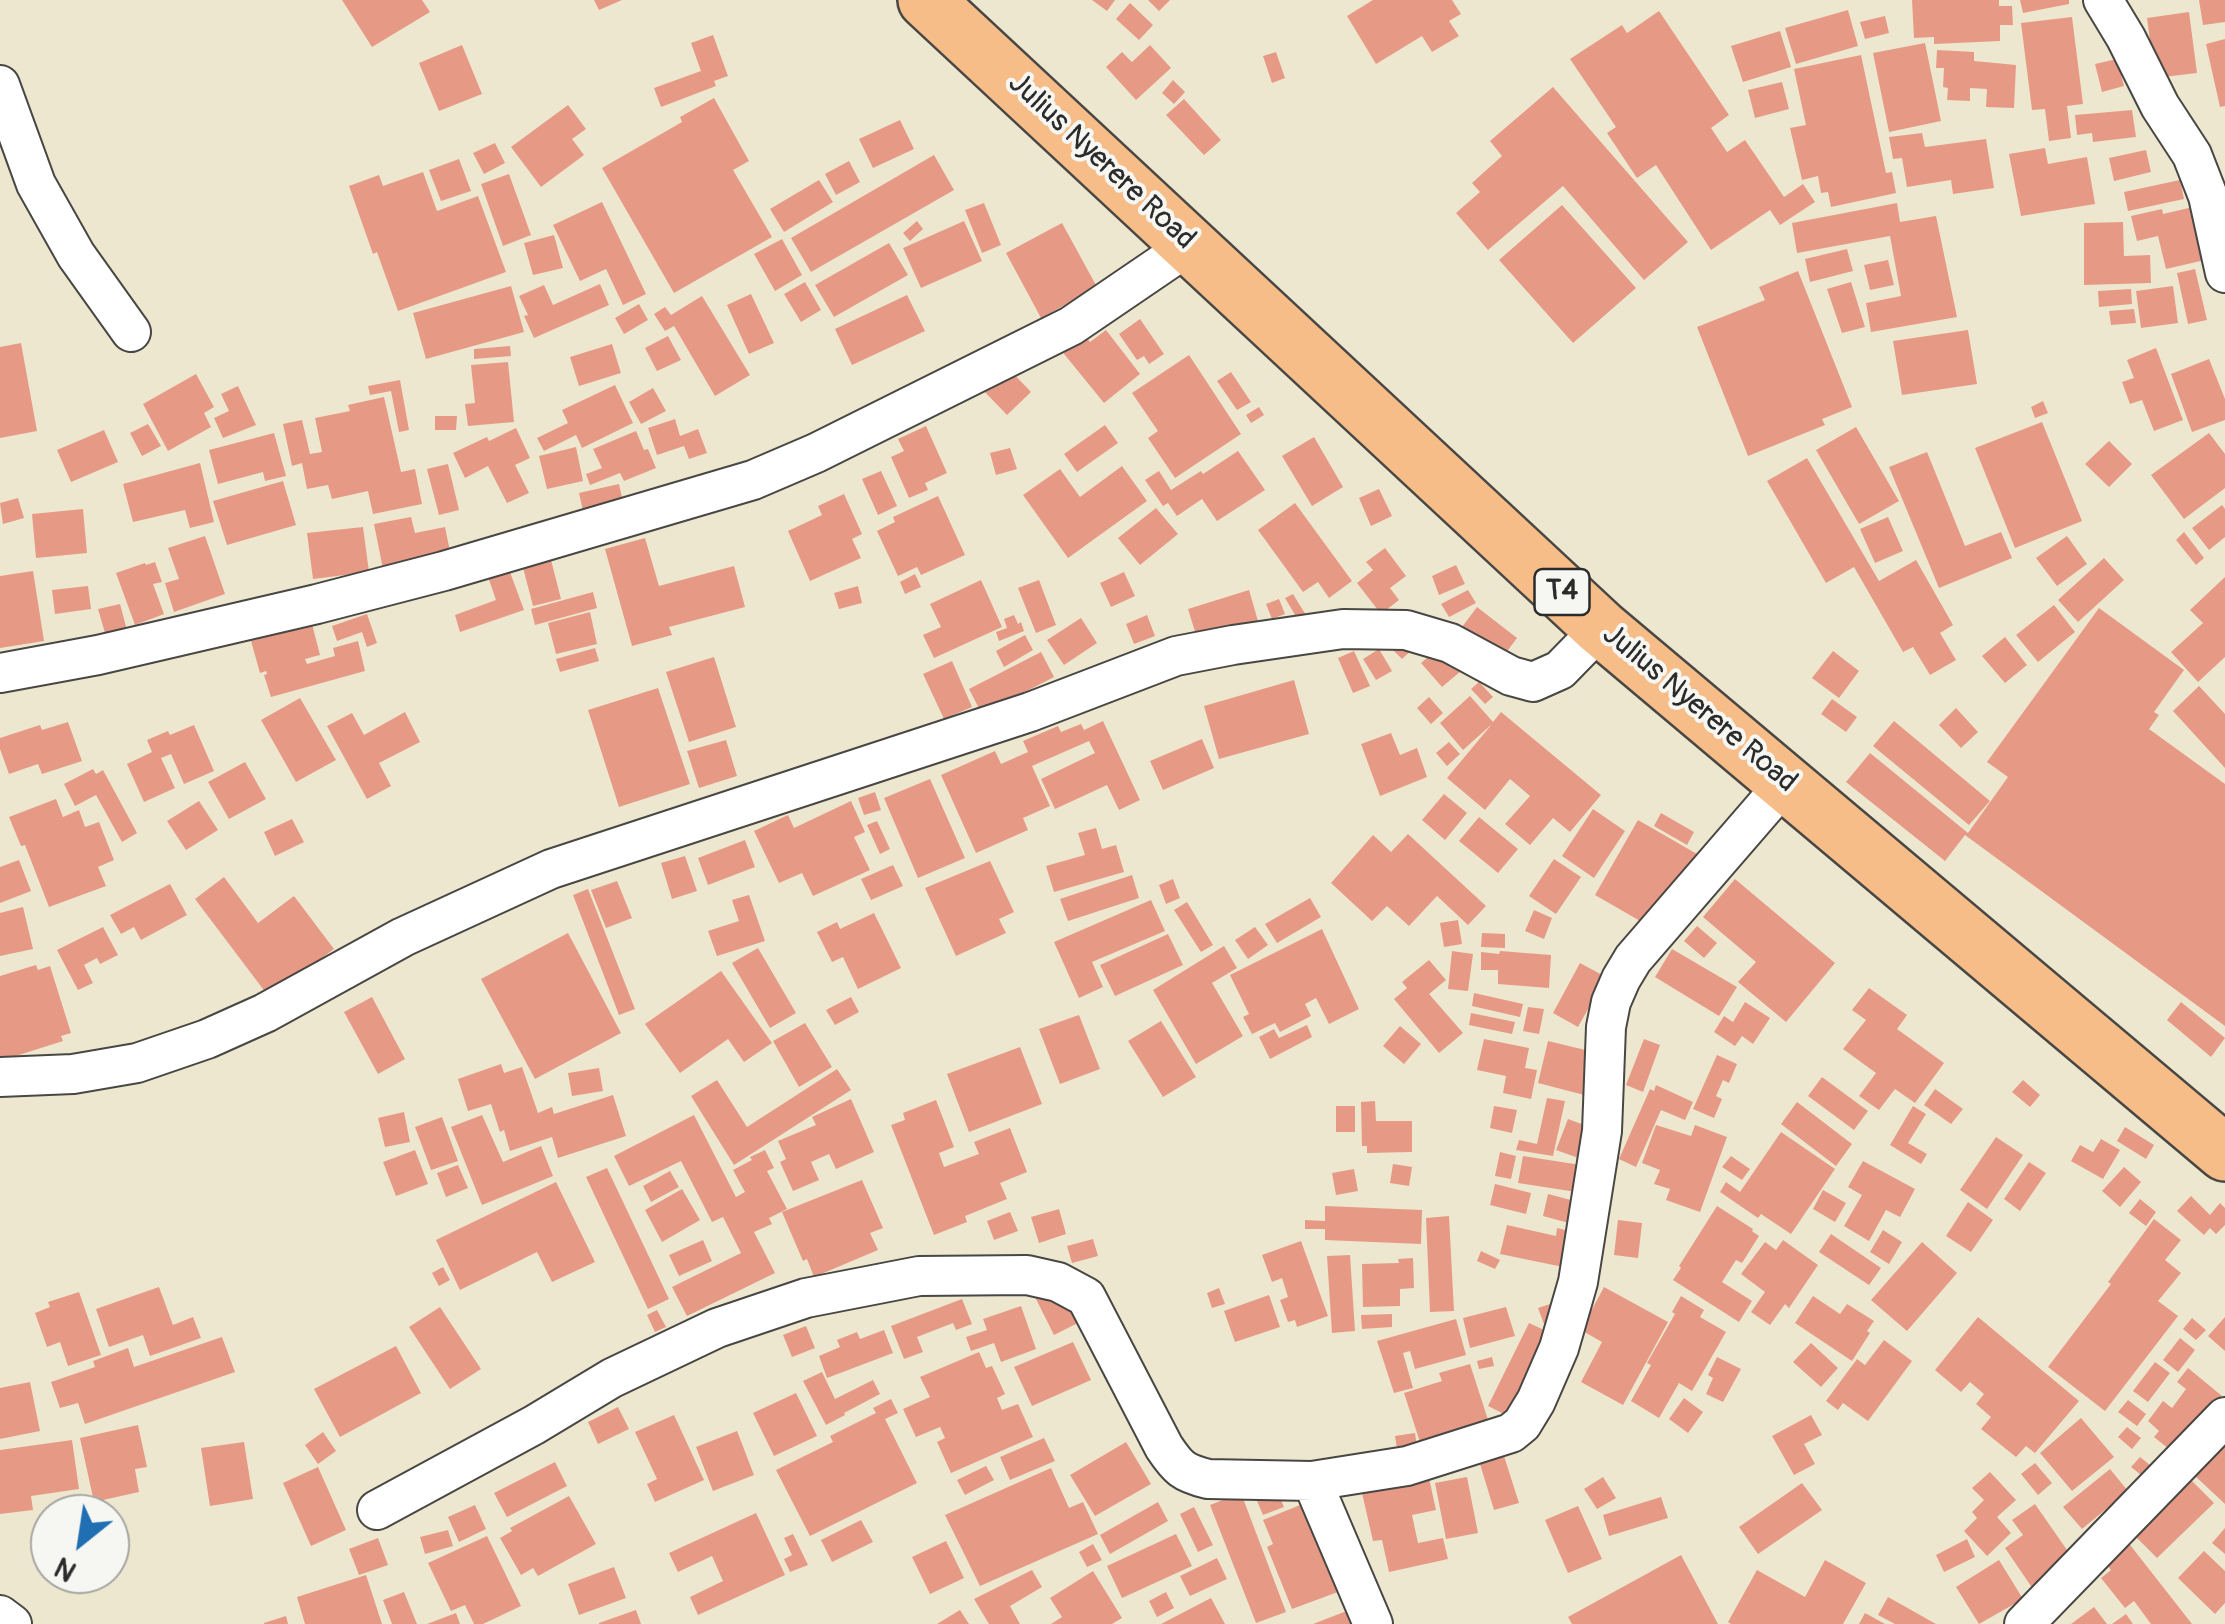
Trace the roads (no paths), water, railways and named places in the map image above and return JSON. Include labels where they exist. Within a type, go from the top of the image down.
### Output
[{"type":"highway","name":"Julius Nyerere Road","points":[[926,0],[1602,628],[2225,1153]]},
{"type":"street","points":[[2103,0],[2160,106],[2192,155],[2208,196],[2225,273]]},
{"type":"street","points":[[0,84],[36,184],[76,256],[131,332]]},
{"type":"street","points":[[0,672],[98,655],[316,604],[444,571],[753,480],[816,453],[1072,326],[1190,244]]},
{"type":"street","points":[[0,1077],[72,1074],[137,1063],[208,1039],[265,1014],[403,937],[551,869],[1030,712],[1176,656],[1343,630],[1406,630],[1450,643],[1511,676],[1533,682],[1560,670],[1602,628]]},
{"type":"street","points":[[377,1510],[612,1378],[717,1328],[806,1298],[919,1276],[1027,1274],[1058,1282],[1086,1297],[1164,1447],[1178,1468],[1192,1475],[1208,1479],[1312,1481],[1407,1466],[1511,1433],[1522,1424],[1536,1401],[1559,1348],[1578,1282],[1602,1131],[1606,1027],[1616,991],[1634,959],[1786,782]]},
{"type":"street","points":[[2024,1624],[2225,1417]]},
{"type":"street","points":[[1312,1481],[1373,1624]]},
{"type":"street","points":[[0,1615],[12,1624]]}]
